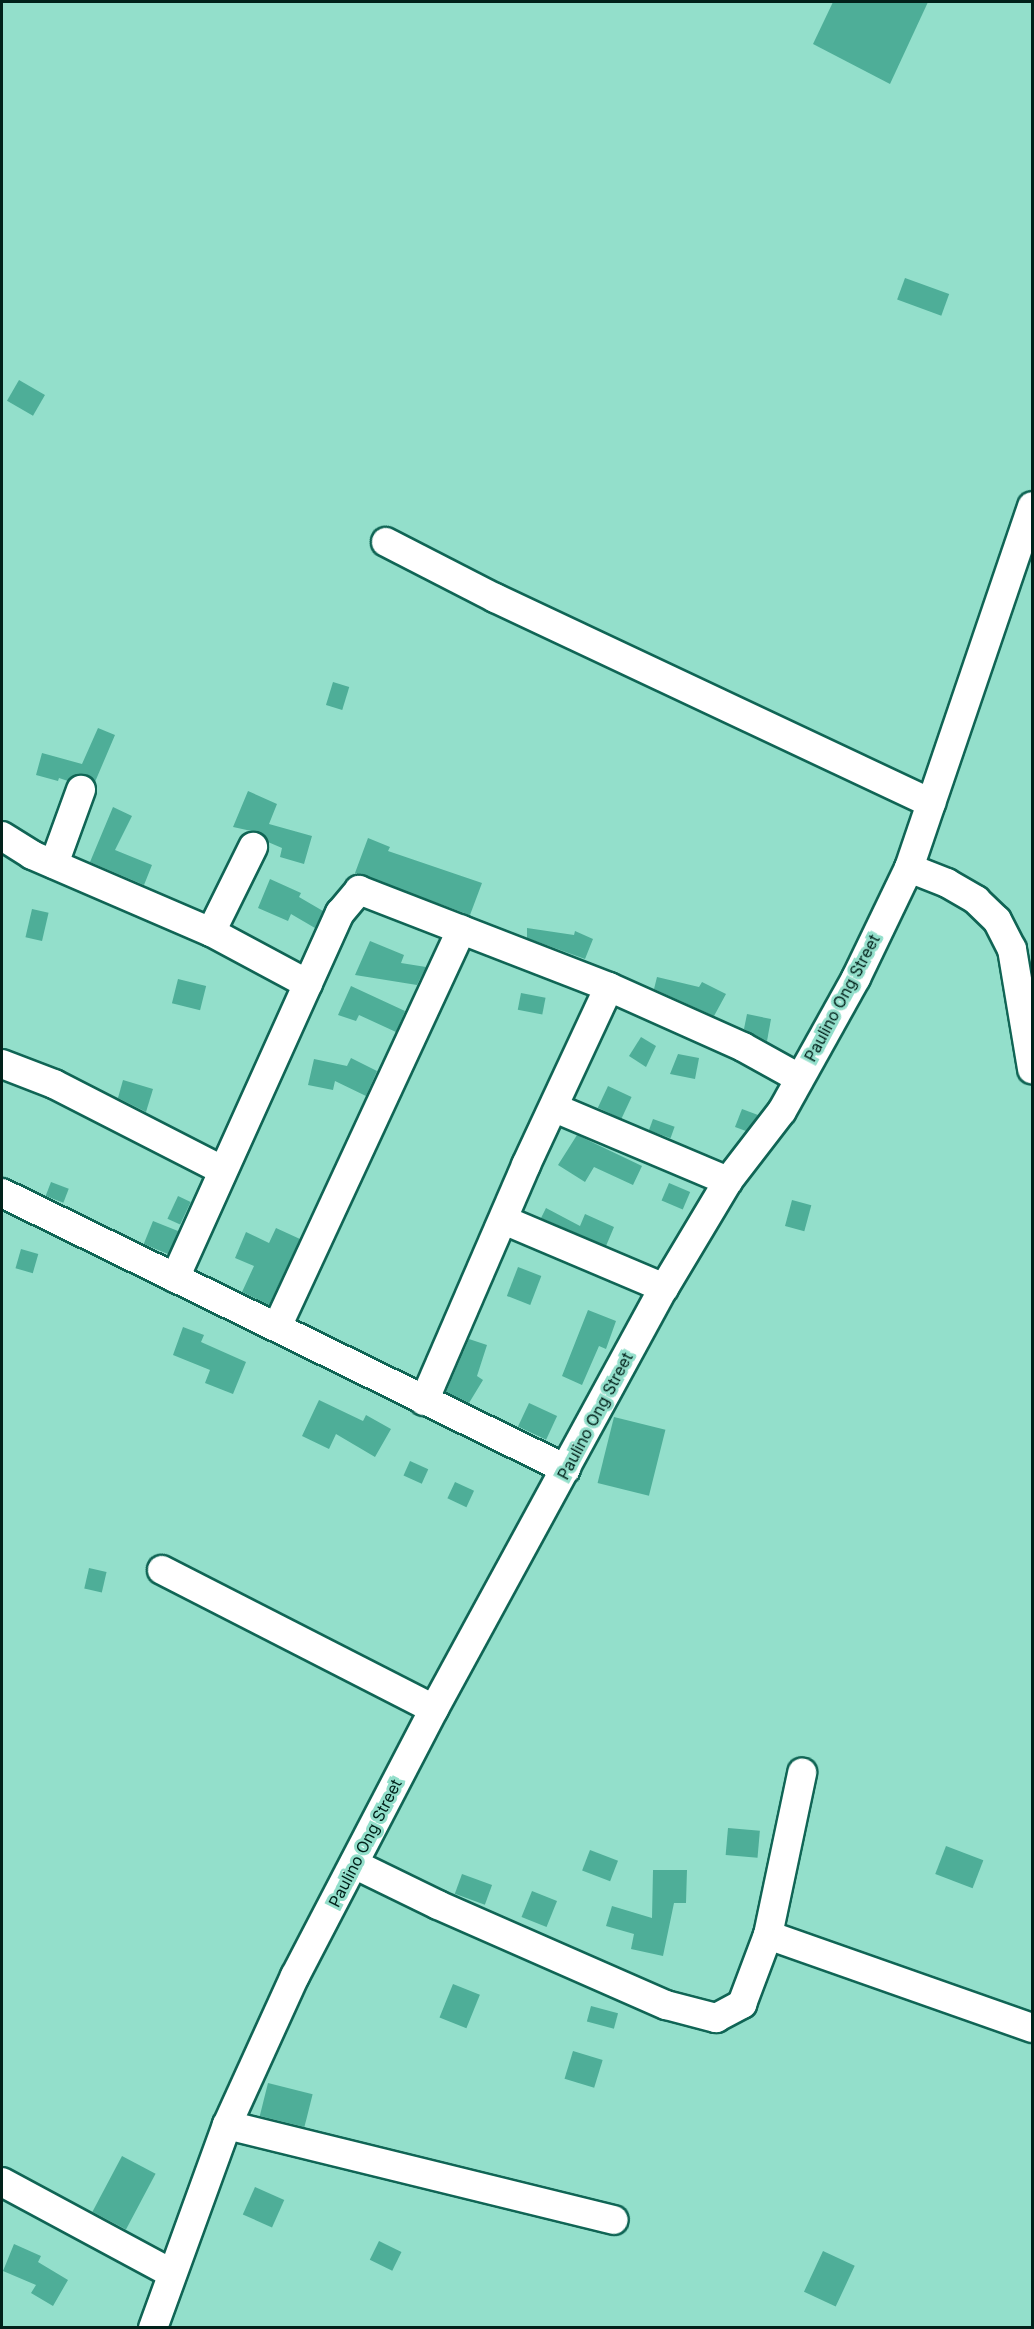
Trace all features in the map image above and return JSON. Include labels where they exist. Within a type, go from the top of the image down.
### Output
[{"type":"street","name":"Paulino Ong Street","points":[[153,2328],[171,2273],[227,2126],[295,1976],[434,1709],[664,1288],[728,1181],[782,1111],[856,978],[909,868],[1032,506]]},
{"type":"street","points":[[386,542],[515,608],[931,802]]},
{"type":"street","points":[[54,864],[81,790]]},
{"type":"street","points":[[2,836],[54,864],[211,932],[308,984]]},
{"type":"street","points":[[211,932],[253,847]]},
{"type":"street","points":[[909,868],[947,883],[976,900],[997,920],[1012,949],[1032,1069]]},
{"type":"street","points":[[175,1278],[340,913],[359,890],[609,987],[743,1047],[799,1078]]},
{"type":"street","points":[[277,1327],[461,930]]},
{"type":"street","points":[[424,1401],[609,987]]},
{"type":"street","points":[[2,1065],[54,1084],[222,1170]]},
{"type":"street","points":[[555,1108],[728,1181]]},
{"type":"street","points":[[2,1193],[566,1469]]},
{"type":"street","points":[[504,1220],[664,1288]]},
{"type":"street","points":[[162,1570],[434,1709]]},
{"type":"street","points":[[354,1864],[438,1905],[666,2005],[716,2018],[742,2004],[768,1935],[802,1773]]},
{"type":"street","points":[[768,1935],[1032,2028]]},
{"type":"street","points":[[227,2126],[613,2220]]},
{"type":"street","points":[[2,2182],[171,2273]]},
{"type":"building","points":[[833,2],[928,2],[890,84],[813,44]]},
{"type":"building","points":[[905,278],[949,294],[941,316],[897,300]]},
{"type":"building","points":[[19,380],[45,395],[33,416],[7,401]]},
{"type":"building","points":[[333,682],[349,687],[342,710],[326,705]]},
{"type":"building","points":[[98,728],[115,735],[95,782],[86,774],[78,774],[68,781],[59,778],[58,781],[36,775],[42,753],[82,764]]},
{"type":"building","points":[[248,791],[277,804],[269,824],[312,836],[304,864],[280,857],[282,848],[268,842],[261,833],[233,827]]},
{"type":"building","points":[[113,807],[132,816],[115,850],[152,865],[144,885],[90,862]]},
{"type":"building","points":[[368,838],[390,847],[388,851],[482,883],[470,915],[355,873]]},
{"type":"building","points":[[270,879],[301,893],[299,897],[323,911],[315,928],[291,914],[288,921],[258,908]]},
{"type":"building","points":[[32,909],[49,913],[42,941],[25,937]]},
{"type":"building","points":[[527,928],[574,935],[575,931],[593,939],[585,959],[527,938]]},
{"type":"building","points":[[370,941],[404,955],[401,963],[426,967],[417,985],[355,975]]},
{"type":"building","points":[[657,977],[699,987],[702,982],[726,994],[714,1016],[654,989]]},
{"type":"building","points":[[178,979],[206,986],[200,1010],[172,1003]]},
{"type":"building","points":[[351,986],[405,1011],[396,1032],[359,1015],[356,1021],[338,1015]]},
{"type":"building","points":[[521,993],[546,998],[542,1014],[518,1010]]},
{"type":"building","points":[[747,1014],[771,1019],[767,1041],[744,1029]]},
{"type":"building","points":[[641,1037],[656,1046],[646,1067],[629,1056]]},
{"type":"building","points":[[678,1054],[699,1058],[695,1079],[670,1074]]},
{"type":"building","points":[[351,1058],[377,1071],[366,1096],[335,1081],[333,1090],[308,1085],[314,1059],[347,1066]]},
{"type":"building","points":[[123,1080],[153,1089],[146,1112],[118,1098]]},
{"type":"building","points":[[608,1086],[632,1097],[621,1119],[598,1108]]},
{"type":"building","points":[[742,1109],[758,1115],[746,1131],[735,1127]]},
{"type":"building","points":[[653,1119],[675,1127],[671,1138],[649,1130]]},
{"type":"building","points":[[577,1135],[642,1166],[633,1185],[594,1167],[585,1182],[558,1165]]},
{"type":"building","points":[[51,1182],[69,1189],[63,1203],[46,1196]]},
{"type":"building","points":[[669,1183],[690,1192],[683,1209],[662,1200]]},
{"type":"building","points":[[178,1196],[191,1202],[180,1225],[167,1219]]},
{"type":"building","points":[[792,1200],[811,1205],[804,1231],[785,1226]]},
{"type":"building","points":[[546,1208],[580,1226],[585,1214],[614,1227],[606,1246],[541,1218]]},
{"type":"building","points":[[153,1221],[178,1231],[169,1254],[144,1244]]},
{"type":"building","points":[[276,1228],[300,1239],[269,1305],[242,1292],[254,1266],[235,1258],[246,1232],[269,1243]]},
{"type":"building","points":[[21,1249],[38,1254],[33,1273],[15,1268]]},
{"type":"building","points":[[518,1267],[541,1276],[530,1305],[507,1296]]},
{"type":"building","points":[[588,1310],[616,1321],[606,1349],[599,1346],[582,1385],[562,1376]]},
{"type":"building","points":[[183,1327],[204,1335],[201,1342],[246,1362],[233,1394],[205,1383],[210,1370],[173,1355]]},
{"type":"building","points":[[469,1339],[487,1345],[477,1376],[483,1380],[469,1403],[446,1392]]},
{"type":"building","points":[[319,1400],[363,1421],[366,1415],[391,1429],[375,1457],[336,1434],[329,1449],[302,1436]]},
{"type":"building","points":[[529,1403],[557,1416],[546,1440],[518,1427]]},
{"type":"building","points":[[614,1417],[665,1430],[649,1496],[598,1483]]},
{"type":"building","points":[[410,1461],[428,1469],[422,1484],[403,1476]]},
{"type":"building","points":[[455,1482],[474,1491],[466,1507],[447,1498]]},
{"type":"building","points":[[89,1568],[107,1572],[102,1593],[84,1588]]},
{"type":"building","points":[[728,1828],[760,1831],[758,1858],[726,1855]]},
{"type":"building","points":[[946,1846],[983,1860],[973,1888],[935,1874]]},
{"type":"building","points":[[590,1850],[618,1861],[610,1881],[582,1871]]},
{"type":"building","points":[[653,1870],[687,1870],[686,1903],[674,1903],[663,1956],[631,1949],[634,1934],[606,1926],[612,1906],[652,1918]]},
{"type":"building","points":[[462,1874],[492,1885],[485,1905],[455,1894]]},
{"type":"building","points":[[532,1891],[557,1901],[547,1927],[522,1917]]},
{"type":"building","points":[[453,1984],[480,1995],[466,2028],[440,2017]]},
{"type":"building","points":[[591,2006],[618,2013],[614,2029],[587,2021]]},
{"type":"building","points":[[573,2051],[603,2060],[594,2088],[565,2079]]},
{"type":"building","points":[[268,2083],[313,2094],[304,2127],[260,2116]]},
{"type":"building","points":[[122,2156],[156,2174],[126,2229],[92,2212]]},
{"type":"building","points":[[255,2187],[284,2200],[272,2227],[243,2214]]},
{"type":"building","points":[[379,2241],[401,2252],[392,2271],[370,2260]]},
{"type":"building","points":[[14,2244],[41,2256],[38,2262],[68,2280],[53,2306],[31,2293],[36,2285],[3,2271]]},
{"type":"building","points":[[823,2251],[855,2266],[836,2307],[804,2292]]}]
